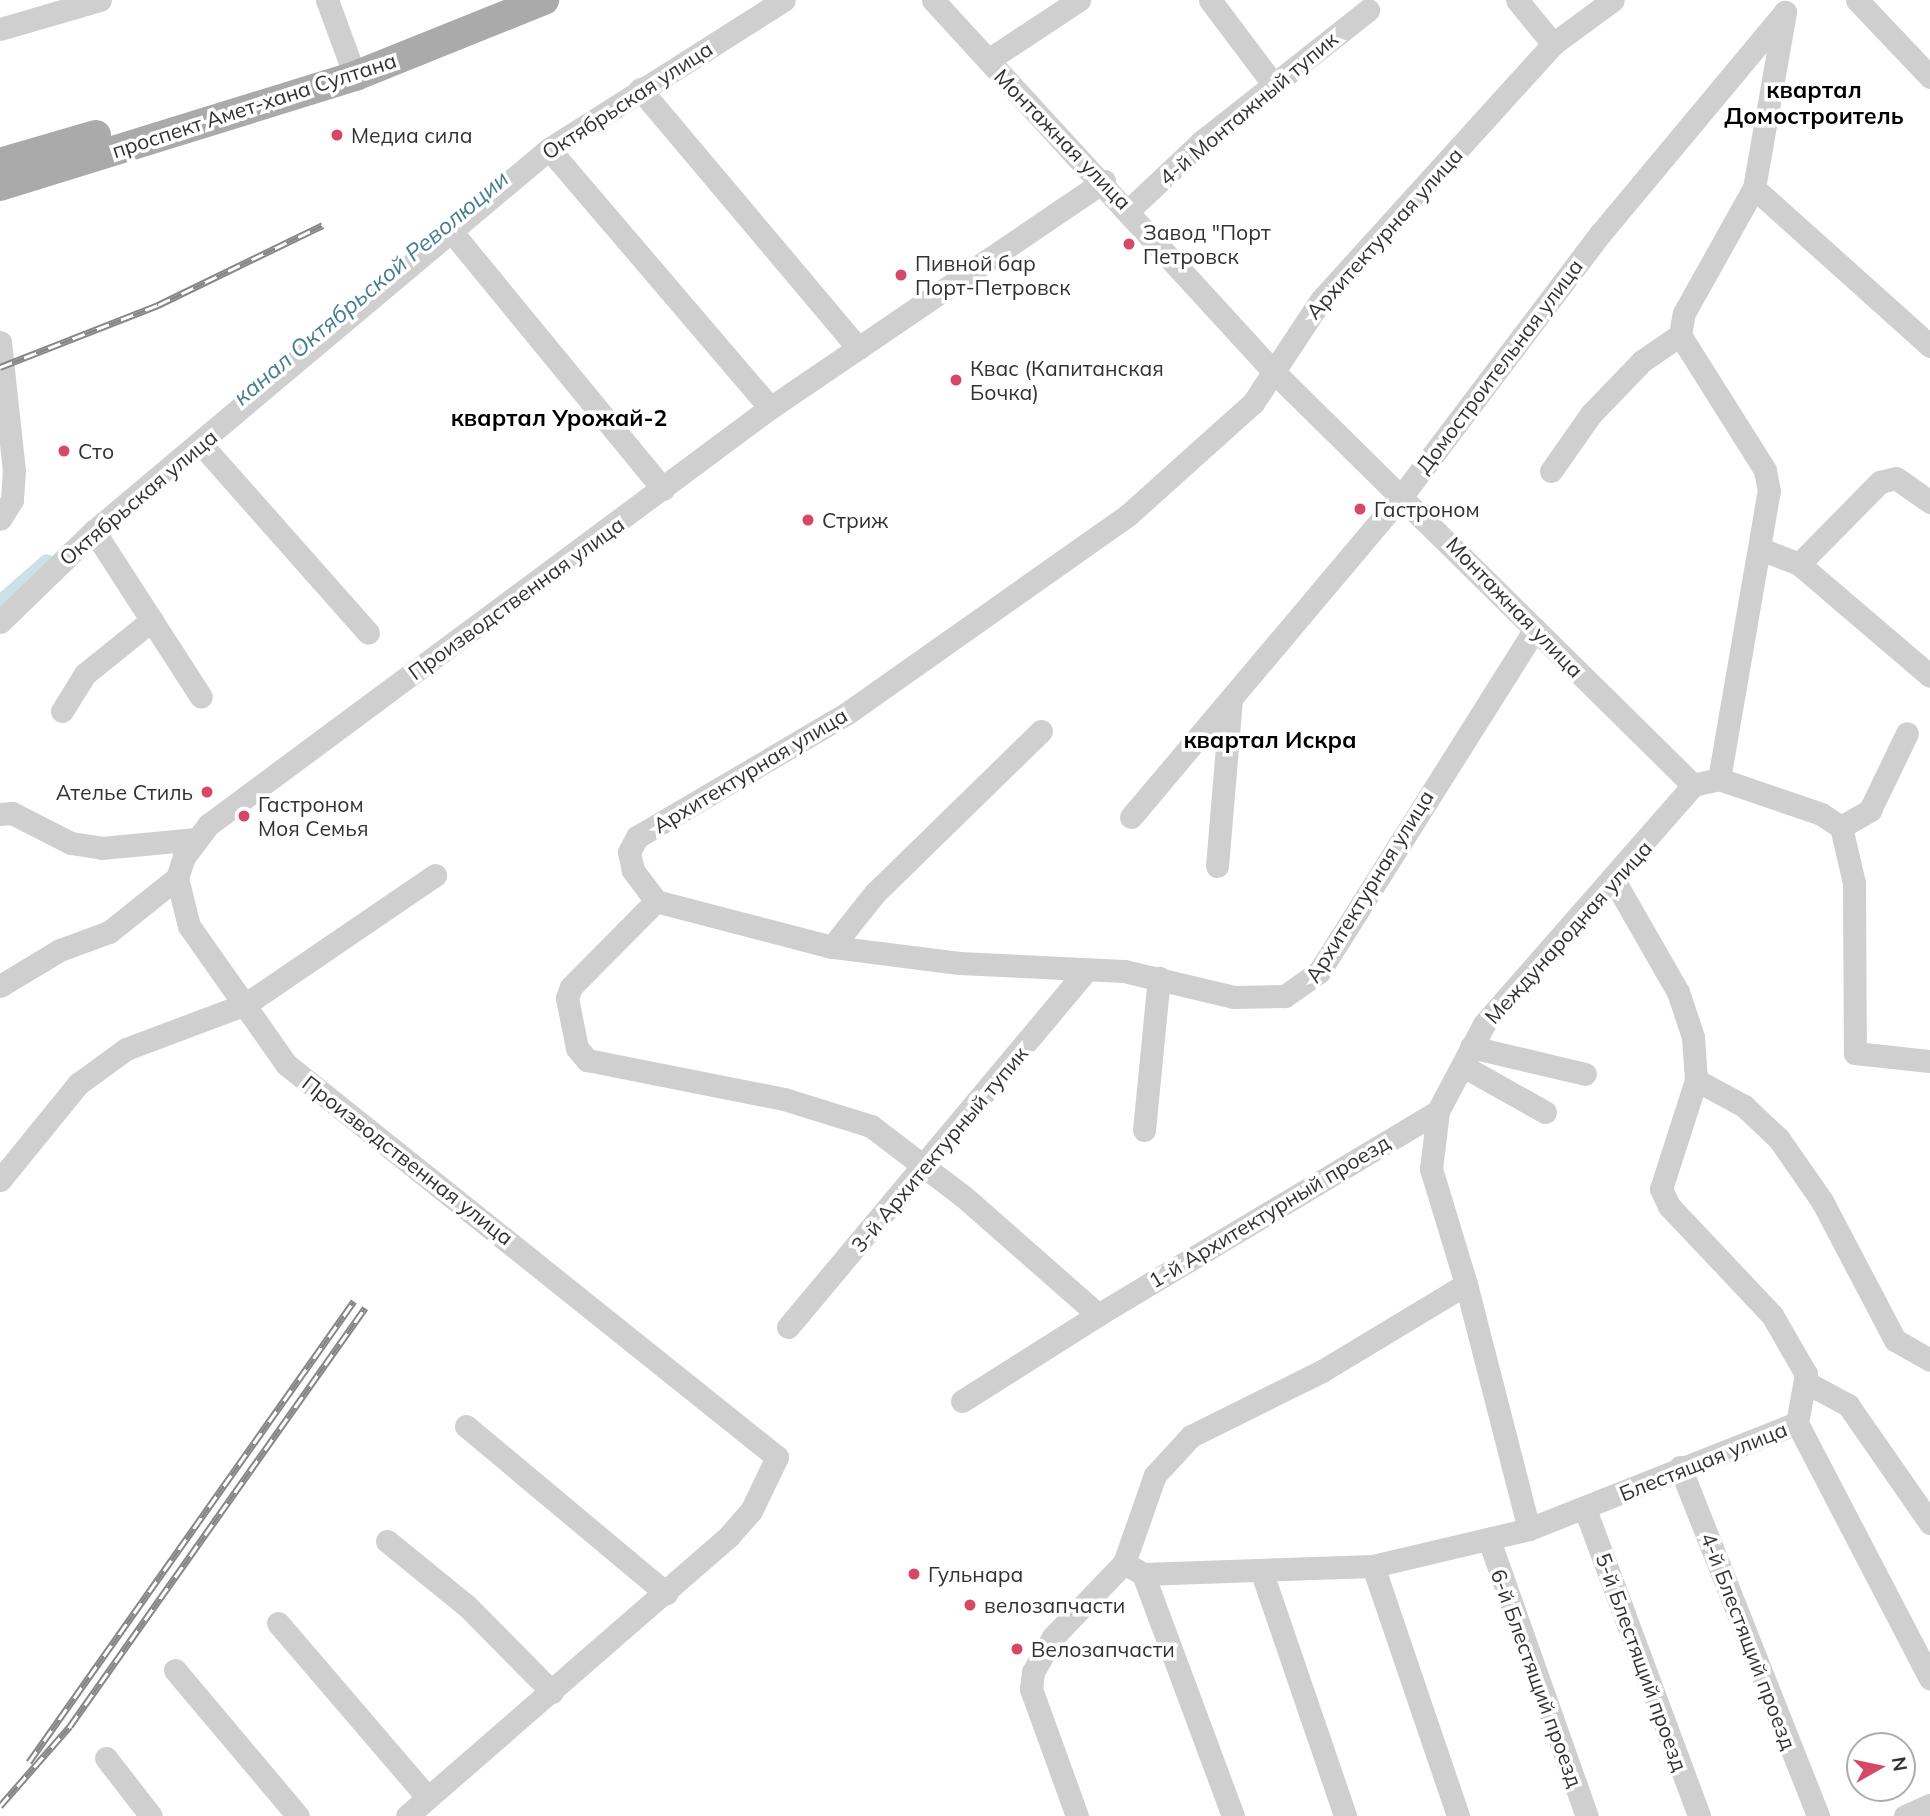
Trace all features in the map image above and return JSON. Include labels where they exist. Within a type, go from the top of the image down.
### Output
[{"type":"main road","points":[[0,163],[352,67],[497,0]]},
{"type":"main road","name":"проспект Амет-хана Султана","points":[[0,186],[544,0]]},
{"type":"street","points":[[0,29],[100,0]]},
{"type":"street","points":[[327,0],[352,67]]},
{"type":"street","name":"Октябрьская улица","points":[[0,622],[94,531],[201,444],[549,149],[783,0]]},
{"type":"street","name":"Монтажная улица","points":[[933,0],[1130,209],[1273,370],[1404,493],[1535,629],[1693,785]]},
{"type":"street","points":[[988,60],[1079,0]]},
{"type":"street","points":[[1210,0],[1273,83]]},
{"type":"street","points":[[1517,0],[1553,44]]},
{"type":"street","name":"Архитектурная улица","points":[[1535,629],[1306,987],[1285,996],[1234,998],[1159,978],[1087,969],[959,963],[832,947],[656,901],[633,870],[629,852],[637,837],[846,714],[1128,515],[1253,403],[1321,300],[1553,44],[1613,0]]},
{"type":"street","points":[[1857,0],[1930,77]]},
{"type":"street","points":[[1719,779],[1763,550],[1765,470],[1680,335],[1684,313],[1754,188],[1788,6]]},
{"type":"street","name":"Домостроительная улица","points":[[1131,817],[1404,493],[1600,234],[1788,6]]},
{"type":"street","name":"4-й Монтажный тупик","points":[[1130,209],[1273,83],[1368,10]]},
{"type":"street","points":[[640,89],[858,348]]},
{"type":"street","points":[[549,149],[770,408]]},
{"type":"street","name":"Производственная улица","points":[[407,1816],[666,1593],[751,1511],[778,1457],[495,1226],[333,1108],[286,1064],[189,926],[177,878],[197,839],[770,408],[1104,181]]},
{"type":"street","points":[[1754,188],[1930,346]]},
{"type":"street","points":[[451,231],[663,489]]},
{"type":"street","points":[[1550,471],[1591,414],[1642,361],[1680,335]]},
{"type":"street","points":[[0,342],[14,470],[12,500],[0,519]]},
{"type":"street","points":[[201,444],[368,633]]},
{"type":"street","points":[[1798,564],[1880,482],[1896,478],[1930,502]]},
{"type":"street","points":[[94,531],[201,697]]},
{"type":"street","points":[[1763,550],[1798,564],[1930,676]]},
{"type":"street","points":[[62,710],[85,674],[152,620]]},
{"type":"street","points":[[1217,866],[1231,701]]},
{"type":"street","points":[[832,947],[875,893],[1041,731]]},
{"type":"street","points":[[1841,827],[1870,810],[1907,733]]},
{"type":"street","points":[[1693,785],[1719,779],[1821,814],[1841,827],[1854,883],[1855,1053],[1930,1061]]},
{"type":"street","name":"Международная улица","points":[[1529,1529],[1466,1284],[1431,1168],[1438,1111],[1467,1056],[1550,948],[1615,881],[1693,785]]},
{"type":"street","points":[[0,814],[12,813],[71,844],[101,848],[197,839]]},
{"type":"street","points":[[0,1180],[78,1084],[126,1049],[246,1004],[435,875]]},
{"type":"street","points":[[0,986],[60,950],[109,932],[177,878]]},
{"type":"street","points":[[1615,881],[1678,992],[1693,1037],[1696,1080],[1661,1189],[1668,1206],[1772,1315],[1807,1383],[1848,1405],[1930,1523]]},
{"type":"street","points":[[656,901],[571,987],[567,998],[576,1048],[587,1060],[842,1113],[925,1165],[1101,1313]]},
{"type":"street","name":"3-й Архитектурный тупик","points":[[788,1327],[1087,969]]},
{"type":"street","points":[[1144,1130],[1159,978]]},
{"type":"street","points":[[1467,1056],[1585,1074]]},
{"type":"street","points":[[1467,1056],[1545,1112]]},
{"type":"street","points":[[1696,1080],[1744,1106],[1779,1139],[1822,1201],[1895,1340],[1930,1360]]},
{"type":"street","name":"1-й Архитектурный проезд","points":[[962,1401],[1101,1313],[1438,1111]]},
{"type":"street","points":[[1233,1816],[1134,1568],[1155,1475],[1191,1436],[1322,1371],[1466,1284]]},
{"type":"street","name":"Блестящая улица","points":[[1134,1568],[1261,1570],[1373,1566],[1489,1540],[1585,1509],[1681,1466],[1797,1423],[1794,1415],[1807,1383]]},
{"type":"street","points":[[1797,1423],[1930,1679]]},
{"type":"street","points":[[466,1426],[666,1593]]},
{"type":"street","name":"4-й Блестящий проезд","points":[[1681,1466],[1818,1816]]},
{"type":"street","name":"5-й Блестящий проезд","points":[[1585,1509],[1699,1816]]},
{"type":"street","name":"6-й Блестящий проезд","points":[[1489,1540],[1587,1816]]},
{"type":"street","points":[[387,1541],[467,1606],[552,1692]]},
{"type":"street","points":[[1373,1566],[1458,1816]]},
{"type":"street","points":[[1077,1816],[1031,1689],[1032,1672],[1053,1637],[1134,1568]]},
{"type":"street","points":[[1261,1570],[1345,1816]]},
{"type":"street","points":[[278,1623],[428,1798]]},
{"type":"street","points":[[175,1670],[298,1816]]},
{"type":"street","points":[[106,1758],[151,1816]]},
{"type":"street","points":[[1905,1816],[1930,1805]]},
{"type":"waterway","name":"канал Октябрьской Революции","points":[[0,603],[47,562]]},
{"type":"railway","points":[[0,367],[158,305],[323,225]]},
{"type":"railway","points":[[29,1762],[354,1301]]},
{"type":"railway","points":[[0,1806],[70,1726],[365,1308]]},
{"type":"place","name":"Медиа сила","points":[[337,135]]},
{"type":"place","name":"Завод \"Порт Петровск","points":[[1129,244]]},
{"type":"place","name":"Пивной бар Порт-Петровск","points":[[901,275]]},
{"type":"place","name":"Квас (Капитанская Бочка)","points":[[956,380]]},
{"type":"place","name":"Сто","points":[[64,451]]},
{"type":"place","name":"Гастроном","points":[[1360,509]]},
{"type":"place","name":"Стриж","points":[[808,520]]},
{"type":"place","name":"Ателье Cтиль","points":[[207,792]]},
{"type":"place","name":"Гастроном Моя Семья","points":[[244,816]]},
{"type":"place","name":"Гульнара","points":[[914,1574]]},
{"type":"place","name":"велозапчасти","points":[[970,1605]]},
{"type":"place","name":"Велозапчасти","points":[[1017,1649]]},
{"type":"district","name":"квартал Домостроитель","points":[[1814,103]]},
{"type":"district","name":"квартал Урожай-2","points":[[559,418]]},
{"type":"district","name":"квартал Искра","points":[[1270,740]]}]
